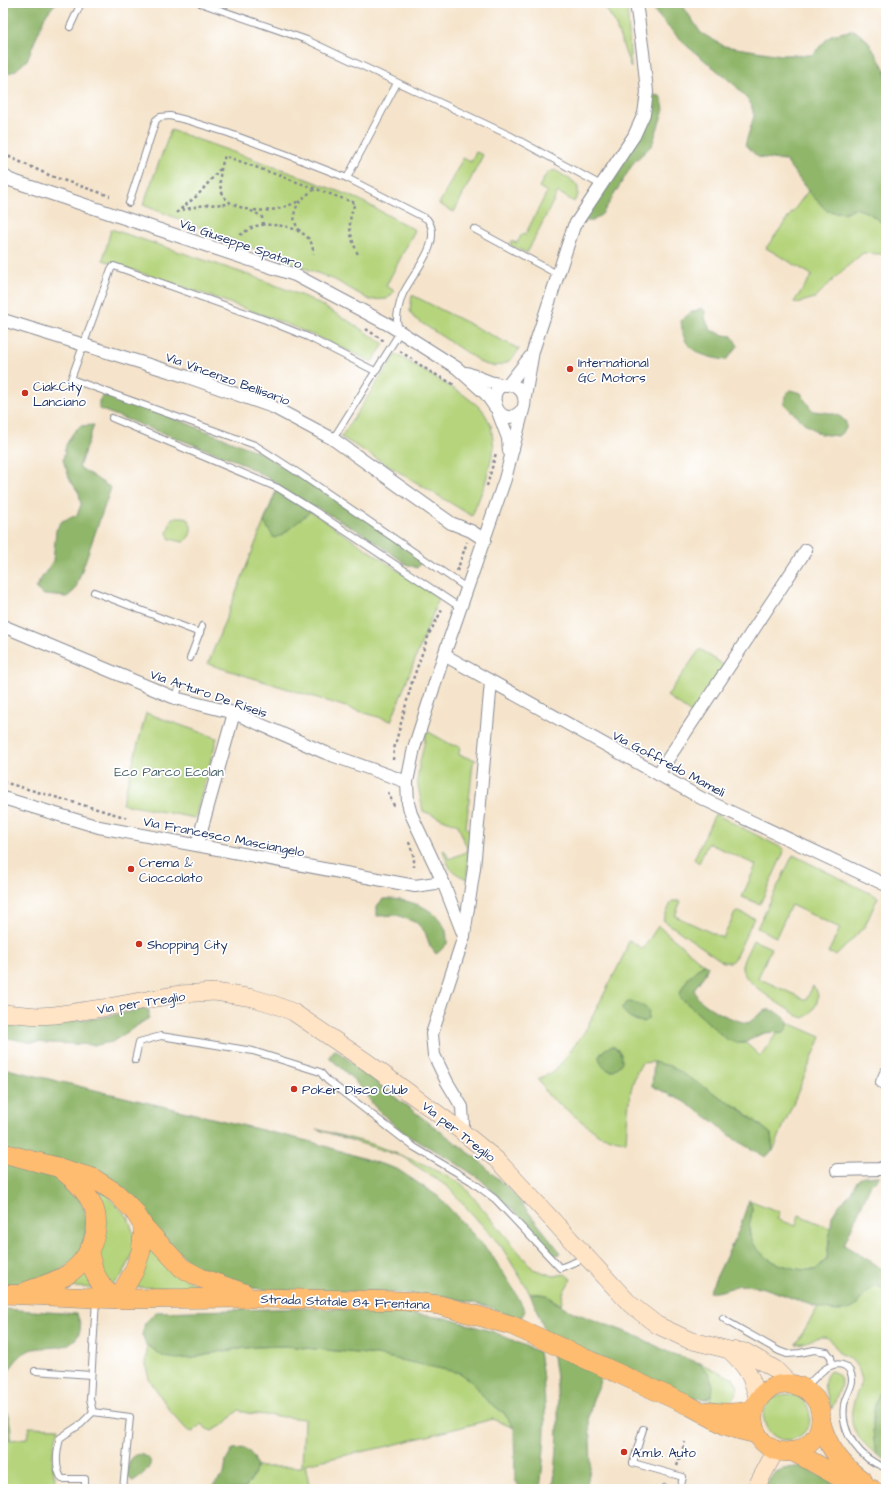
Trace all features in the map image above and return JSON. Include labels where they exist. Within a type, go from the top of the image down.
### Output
[{"type":"main road","name":"Via per Treglio","points":[[3,1013],[38,1016],[55,1015],[179,994],[214,992],[253,998],[293,1012],[366,1062],[460,1130],[497,1160],[630,1304],[657,1325],[689,1340],[730,1350],[746,1352],[753,1355],[775,1368],[798,1386]]},
{"type":"main road","points":[[3,1153],[57,1166],[93,1178],[116,1193],[134,1211],[144,1227],[182,1268],[200,1278],[256,1298]]},
{"type":"main road","points":[[10,1295],[64,1277],[77,1267],[89,1253],[95,1233],[94,1209],[82,1187],[57,1166]]},
{"type":"main road","points":[[89,1253],[94,1272],[102,1286],[118,1299],[141,1251],[144,1227]]},
{"type":"main road","name":"Strada Statale 84 Frentana","points":[[10,1295],[118,1299],[256,1298],[405,1301],[439,1305],[511,1325],[690,1406],[725,1424],[740,1430],[757,1434]]},
{"type":"main road","points":[[730,1350],[753,1379],[756,1405],[754,1421],[757,1434],[768,1446],[807,1458],[844,1480],[872,1489]]},
{"type":"main road","points":[[756,1405],[762,1395],[775,1386],[798,1386],[811,1393],[818,1402],[821,1411],[821,1422],[826,1439],[834,1453],[857,1477],[876,1489]]},
{"type":"main road","name":"Strada Statale 84 Frentana","points":[[690,1406],[719,1412],[745,1412],[756,1405]]},
{"type":"main road","points":[[755,1489],[764,1473],[783,1451],[796,1451],[805,1447],[813,1440],[818,1432],[821,1422]]},
{"type":"street","points":[[464,936],[443,882],[411,814],[408,803],[407,782],[414,748],[444,655],[505,479],[525,402],[533,351],[574,226],[634,136],[644,114],[647,92],[636,3]]},
{"type":"street","name":"Via Giuseppe Spataro","points":[[3,175],[10,180],[295,275],[400,332],[457,368],[490,382],[507,386]]},
{"type":"street","name":"Via Vincenzo Bellisario","points":[[3,320],[188,377],[273,407],[333,439],[451,522],[471,531],[485,540]]},
{"type":"street","points":[[522,410],[519,414],[510,416],[502,414],[497,409],[494,398],[498,390],[507,386],[522,369],[533,351]]},
{"type":"street","name":"Via Giuseppe Spataro","points":[[457,368],[486,394],[497,409],[503,421],[508,438],[510,459]]},
{"type":"street","points":[[507,386],[512,386],[520,390],[525,397]]},
{"type":"street","points":[[658,774],[806,550]]},
{"type":"street","name":"Via Arturo De Riseis","points":[[3,626],[177,693],[234,713],[326,753],[407,782]]},
{"type":"street","name":"Via Goffredo Mameli","points":[[444,655],[701,798],[886,885]]},
{"type":"street","points":[[460,1130],[463,1124],[462,1106],[447,1082],[434,1055],[432,1034],[464,936],[474,868],[492,682]]},
{"type":"street","points":[[197,845],[234,713]]},
{"type":"street","name":"Via Francesco Masciangelo","points":[[3,798],[99,826],[197,845],[415,886],[443,882]]},
{"type":"street","points":[[837,1170],[880,1169],[886,1167]]},
{"type":"lane","points":[[70,27],[81,3]]},
{"type":"lane","points":[[200,3],[307,40],[509,135],[601,185]]},
{"type":"lane","points":[[347,178],[397,82]]},
{"type":"lane","points":[[129,203],[156,120],[163,116],[170,116],[228,133],[347,178],[427,219],[430,224],[432,235],[430,246],[402,296],[397,319],[400,332],[333,439]]},
{"type":"lane","points":[[474,229],[558,274]]},
{"type":"lane","points":[[375,371],[315,340],[273,323],[114,266],[111,268],[71,379],[255,445],[468,589]]},
{"type":"lane","points":[[112,418],[278,488],[461,608]]},
{"type":"lane","points":[[94,592],[200,633]]},
{"type":"lane","points":[[190,658],[202,626]]},
{"type":"lane","points":[[135,1060],[139,1042],[161,1036],[253,1051],[320,1072],[327,1080],[414,1147],[471,1181],[495,1199],[560,1268],[586,1257]]},
{"type":"lane","points":[[93,1412],[90,1399],[96,1298]]},
{"type":"lane","points":[[723,1318],[779,1351],[794,1354],[814,1350],[827,1352],[831,1357],[832,1365]]},
{"type":"lane","points":[[798,1386],[832,1365],[844,1365],[848,1368],[852,1380],[845,1398],[844,1423],[849,1436],[864,1455],[874,1463],[886,1468]]},
{"type":"lane","points":[[35,1371],[91,1375]]},
{"type":"lane","points":[[85,1489],[85,1479],[62,1479],[59,1475],[57,1467],[58,1446],[60,1438],[81,1424],[93,1412]]},
{"type":"lane","points":[[93,1412],[130,1417],[123,1489]]},
{"type":"lane","points":[[643,1429],[633,1463],[683,1477],[680,1489]]},
{"type":"path","points":[[3,154],[51,176],[110,196]]},
{"type":"path","points":[[232,204],[226,199],[222,192],[220,173],[225,156],[355,203],[349,223],[353,243],[359,257]]},
{"type":"path","points":[[221,167],[198,196],[176,213],[189,207],[204,204],[232,204],[257,213],[262,217],[263,225]]},
{"type":"path","points":[[280,176],[282,170]]},
{"type":"path","points":[[250,210],[266,211],[290,205],[299,201],[316,189]]},
{"type":"path","points":[[299,201],[294,214],[295,222],[300,232]]},
{"type":"path","points":[[240,235],[250,228],[263,225],[290,227],[309,239],[312,245],[313,254]]},
{"type":"path","points":[[362,326],[385,342]]},
{"type":"path","points":[[401,352],[429,371],[459,387]]},
{"type":"path","points":[[485,493],[494,461],[496,447]]},
{"type":"path","points":[[455,580],[463,552]]},
{"type":"path","points":[[393,760],[394,749],[412,682],[428,634],[448,600]]},
{"type":"green space","points":[[3,3],[58,3],[55,4],[45,16],[27,60],[16,70],[3,76]]},
{"type":"green space","points":[[602,3],[627,3],[631,68],[614,21]]},
{"type":"green space","points":[[650,3],[681,3],[701,33],[724,46],[781,55],[812,55],[831,35],[854,30],[867,40],[886,71],[886,226],[869,213],[855,208],[844,213],[827,211],[808,191],[786,161],[758,157],[745,145],[754,116],[751,104],[736,86],[687,46],[668,27],[651,7]]},
{"type":"green space","points":[[653,95],[660,96],[664,109],[652,145],[634,162],[603,213],[593,221],[585,221],[582,218]]},
{"type":"green space","points":[[171,130],[278,168],[358,199],[415,230],[386,286],[395,291],[387,299],[370,300],[335,280],[143,205]]},
{"type":"green space","points":[[476,152],[483,155],[454,212],[439,204],[463,158],[471,162]]},
{"type":"green space","points":[[555,170],[574,182],[578,187],[578,195],[574,202],[558,192],[527,253],[510,245],[511,241],[517,243],[522,234],[525,235],[547,192],[539,187],[547,173]]},
{"type":"green space","points":[[808,191],[828,210],[839,212],[855,208],[869,213],[886,226],[886,257],[881,254],[863,253],[842,271],[815,298],[797,303],[794,302],[812,275],[766,248]]},
{"type":"green space","points":[[111,229],[255,277],[310,299],[347,320],[384,344],[372,362],[306,332],[239,306],[103,260]]},
{"type":"green space","points":[[412,295],[519,349],[512,358],[504,364],[493,366],[482,363],[414,318],[410,311]]},
{"type":"green space","points":[[702,308],[705,311],[705,318],[710,330],[732,336],[738,346],[726,360],[714,358],[696,351],[687,343],[684,337],[681,321],[690,313]]},
{"type":"green space","points":[[396,354],[464,395],[482,409],[491,425],[494,448],[485,484],[472,516],[341,437]]},
{"type":"green space","points":[[790,390],[801,393],[813,411],[831,413],[843,418],[846,422],[846,429],[838,436],[820,434],[803,422],[784,404],[785,396]]},
{"type":"green space","points":[[104,393],[156,411],[261,453],[382,529],[419,557],[422,561],[417,568],[406,564],[367,536],[316,507],[282,535],[274,538],[264,522],[279,484],[237,461],[99,409],[99,401]]},
{"type":"green space","points":[[94,425],[79,467],[111,488],[75,590],[67,597],[44,595],[36,589],[53,561],[56,530],[62,521],[77,515],[81,505],[79,493],[70,480],[63,460],[66,445],[73,433],[80,426]]},
{"type":"green space","points":[[276,491],[310,511],[439,598],[391,721],[208,664]]},
{"type":"green space","points":[[185,517],[191,526],[189,537],[183,542],[170,539],[167,533],[172,518]]},
{"type":"green space","points":[[700,649],[726,667],[694,715],[667,696]]},
{"type":"green space","name":"Eco Parco Ecolan","points":[[146,713],[217,738],[195,818],[122,804]]},
{"type":"green space","points":[[427,731],[452,745],[460,746],[459,755],[476,760],[473,763],[466,828],[470,830],[467,879],[456,874],[450,868],[443,850],[449,859],[468,851],[458,825],[423,811],[417,781]]},
{"type":"green space","points":[[715,814],[784,849],[760,904],[742,897],[756,865],[708,843],[699,863],[694,859]]},
{"type":"green space","points":[[793,855],[878,897],[865,926],[837,955],[828,953],[840,928],[791,905],[776,937],[757,928]]},
{"type":"green space","points":[[383,899],[411,902],[429,910],[442,923],[446,931],[447,944],[436,954],[430,946],[425,932],[417,923],[397,915],[377,916],[377,906]]},
{"type":"green space","points":[[672,901],[681,901],[675,916],[723,938],[736,911],[754,918],[736,956],[731,962],[723,962],[663,920]]},
{"type":"green space","points":[[658,926],[704,964],[689,978],[683,986],[679,996],[726,1039],[735,1043],[746,1043],[760,1056],[777,1033],[785,1032],[789,1023],[821,1037],[773,1151],[771,1134],[741,1109],[654,1062],[642,1063],[633,1081],[629,1101],[626,1142],[599,1135],[548,1095],[538,1079],[553,1072],[585,1031],[623,957],[629,940],[643,949]]},
{"type":"green space","points":[[753,940],[771,948],[758,978],[806,1000],[813,986],[816,990],[818,999],[816,1004],[811,1012],[804,1018],[798,1016],[764,994],[748,979],[743,972],[742,966]]},
{"type":"green space","points":[[704,964],[708,966],[705,974],[694,989],[696,995],[702,1002],[721,1014],[735,1020],[748,1023],[767,1010],[776,1012],[785,1018],[789,1023],[785,1032],[765,1033],[743,1043],[733,1042],[726,1039],[679,996],[683,986],[689,978]]},
{"type":"green space","points":[[628,1002],[639,1004],[649,1010],[648,1019],[643,1022],[634,1020],[628,1016],[622,1007]]},
{"type":"green space","points":[[143,1009],[149,1010],[149,1018],[112,1042],[97,1045],[28,1042],[3,1037],[3,1024],[41,1024],[99,1018]]},
{"type":"green space","points":[[612,1046],[620,1052],[622,1062],[612,1071],[603,1066],[600,1062],[599,1056],[605,1049]]},
{"type":"green space","points":[[335,1049],[400,1101],[476,1158],[514,1194],[561,1253],[558,1255],[551,1254],[544,1248],[538,1237],[520,1217],[480,1179],[445,1156],[410,1137],[393,1124],[375,1107],[355,1081],[329,1057]]},
{"type":"green space","points":[[654,1062],[670,1066],[740,1109],[771,1134],[773,1151],[765,1157],[737,1141],[713,1121],[683,1101],[652,1086]]},
{"type":"green space","points":[[3,1068],[312,1142],[397,1169],[439,1197],[491,1254],[516,1293],[525,1311],[521,1318],[506,1314],[490,1307],[443,1296],[379,1292],[274,1291],[231,1285],[206,1279],[130,1204],[3,1150]]},
{"type":"green space","points":[[316,1129],[372,1144],[423,1164],[462,1184],[533,1269],[554,1276],[565,1274],[571,1279],[563,1293],[561,1305],[547,1295],[530,1293],[501,1246],[448,1187],[403,1157]]},
{"type":"green space","points":[[3,1162],[35,1169],[61,1179],[73,1187],[85,1210],[86,1232],[79,1256],[62,1270],[31,1283],[3,1285]]},
{"type":"green space","points":[[863,1176],[880,1176],[870,1186],[844,1245],[875,1264],[886,1273],[886,1291],[876,1285],[867,1292],[853,1308],[843,1311],[818,1307],[764,1288],[744,1285],[719,1292],[709,1292],[739,1230],[749,1200],[752,1209],[749,1230],[757,1249],[774,1262],[784,1266],[805,1270],[815,1270],[827,1259],[832,1216],[840,1204],[850,1194],[856,1182]]},
{"type":"green space","points":[[90,1183],[102,1191],[128,1217],[133,1232],[134,1250],[128,1265],[120,1278],[109,1288],[98,1273]]},
{"type":"green space","points":[[749,1200],[780,1212],[777,1219],[796,1226],[799,1215],[830,1228],[827,1259],[815,1270],[805,1270],[784,1266],[765,1256],[757,1249],[749,1230],[752,1209]]},
{"type":"green space","points":[[151,1247],[163,1262],[175,1272],[206,1289],[131,1287]]},
{"type":"green space","points":[[84,1270],[95,1288],[54,1286]]},
{"type":"green space","points":[[876,1285],[886,1291],[886,1383],[877,1399],[875,1407],[873,1426],[876,1454],[866,1445],[854,1429],[852,1412],[862,1381],[859,1371],[851,1359],[839,1353],[832,1341],[824,1337],[796,1344],[818,1307],[830,1310],[853,1308],[866,1293]]},
{"type":"green space","points":[[530,1293],[547,1295],[555,1302],[575,1313],[637,1336],[670,1353],[697,1362],[708,1372],[713,1386],[712,1396],[704,1399],[692,1397],[546,1334]]},
{"type":"green space","points":[[309,1308],[388,1311],[446,1318],[494,1332],[539,1352],[545,1404],[544,1454],[540,1489],[521,1489],[515,1480],[514,1428],[504,1413],[486,1400],[473,1382],[460,1373],[377,1355],[285,1346],[255,1347],[222,1351],[194,1358],[177,1359],[164,1357],[147,1345],[142,1335],[145,1323],[156,1312]]},
{"type":"green space","points":[[3,1309],[77,1314],[80,1331],[77,1337],[67,1345],[34,1349],[23,1354],[13,1364],[3,1382]]},
{"type":"green space","points":[[147,1345],[164,1357],[194,1358],[222,1351],[255,1347],[285,1346],[377,1355],[422,1364],[460,1373],[473,1382],[486,1400],[504,1413],[514,1428],[493,1419],[389,1446],[305,1464],[310,1489],[244,1489],[253,1477],[256,1467],[302,1467],[304,1419],[247,1413],[239,1410],[225,1424],[212,1431],[201,1424],[193,1432],[187,1430],[171,1412],[149,1379],[146,1366]]},
{"type":"green space","points":[[552,1352],[601,1376],[600,1384],[593,1399],[589,1416],[591,1464],[586,1489],[553,1489],[558,1437],[558,1404]]},
{"type":"green space","points":[[697,1362],[734,1379],[738,1386],[733,1399],[726,1403],[722,1403],[704,1399],[712,1396],[708,1372]]},
{"type":"green space","points":[[830,1371],[836,1373],[840,1377],[841,1381],[839,1392],[832,1409],[824,1385]]},
{"type":"green space","points":[[886,1383],[886,1460],[876,1454],[873,1436],[873,1417],[877,1399]]},
{"type":"green space","points":[[3,1394],[11,1434],[10,1440],[3,1441]]},
{"type":"green space","points":[[787,1394],[800,1398],[806,1404],[810,1417],[806,1430],[800,1436],[787,1440],[774,1436],[768,1430],[764,1417],[768,1404],[774,1398]]},
{"type":"green space","points":[[29,1427],[59,1428],[53,1456],[53,1469],[57,1485],[3,1488],[3,1441],[27,1438]]},
{"type":"green space","points":[[245,1448],[254,1458],[256,1468],[255,1473],[244,1489],[210,1489],[224,1474],[226,1461],[233,1449]]},
{"type":"green space","points":[[140,1454],[150,1460],[149,1467],[142,1475],[133,1481],[127,1474],[129,1464],[133,1457]]},
{"type":"green space","points":[[802,1466],[845,1489],[763,1489],[770,1477],[778,1471]]},
{"type":"place","name":"International GC Motors","points":[[570,369]]},
{"type":"place","name":"CiakCity Lanciano","points":[[25,393]]},
{"type":"place","name":"Crema & Cioccolato","points":[[131,869]]},
{"type":"place","name":"Shopping City","points":[[139,944]]},
{"type":"place","name":"Poker Disco Club","points":[[294,1089]]},
{"type":"place","name":"A.m.b. Auto","points":[[624,1452]]}]
